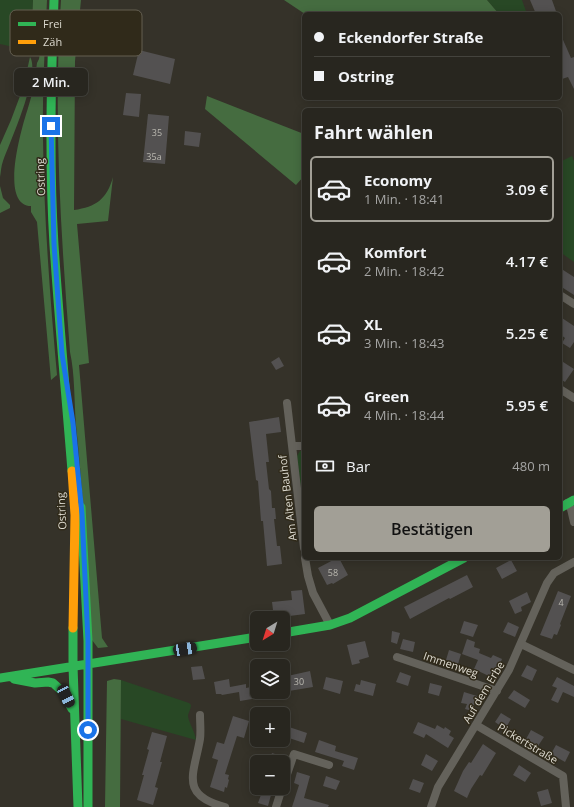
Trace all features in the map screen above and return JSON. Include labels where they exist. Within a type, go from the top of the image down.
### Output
[{"type":"main road","name":"Ostring","points":[[54,0],[54,10]]},
{"type":"main road","name":"Ostring","points":[[52,56],[51,158],[54,244],[74,515],[73,666],[78,807]]},
{"type":"main road","name":"Ostring","points":[[62,354],[73,423],[82,514],[88,641],[88,807]]},
{"type":"main road","points":[[290,632],[330,625],[355,616],[460,560]]},
{"type":"main road","points":[[3,678],[250,638]]},
{"type":"main road","points":[[3,678],[35,682],[49,682],[54,684],[60,688],[66,696],[75,713]]},
{"type":"street","points":[[562,296],[574,304]]},
{"type":"street","points":[[562,389],[574,398]]},
{"type":"street","name":"Am Alten Bauhof","points":[[287,404],[302,531]]},
{"type":"street","name":"Am Alten Bauhof","points":[[292,446],[302,446]]},
{"type":"street","points":[[567,503],[571,509],[574,522]]},
{"type":"street","points":[[305,560],[313,593],[330,625]]},
{"type":"street","name":"Auf dem Erbe","points":[[431,807],[438,787],[510,670],[547,583],[554,573],[574,562]]},
{"type":"street","points":[[521,644],[574,670]]},
{"type":"street","name":"Immenweg","points":[[397,656],[497,691]]},
{"type":"street","points":[[200,714],[201,733],[192,775],[193,783],[198,793],[204,799],[225,807]]},
{"type":"street","name":"Pickertstraße","points":[[476,725],[563,776],[566,807]]},
{"type":"street","points":[[290,766],[294,754],[328,765]]},
{"type":"street","points":[[276,807],[280,795]]},
{"type":"green space","points":[[0,0],[33,0],[33,10],[10,10],[10,46],[0,44]]},
{"type":"green space","points":[[33,0],[47,0],[47,10],[33,10]]},
{"type":"green space","points":[[61,0],[81,0],[80,10],[61,10]]},
{"type":"green space","points":[[284,0],[487,0],[497,12],[302,12]]},
{"type":"green space","points":[[487,0],[522,0],[526,12],[497,12]]},
{"type":"green space","points":[[40,56],[45,56],[43,122],[45,198],[57,375],[51,380],[37,222],[31,212],[31,206],[22,203],[16,194],[14,181],[17,150]]},
{"type":"green space","points":[[59,56],[75,56],[74,210],[89,207],[100,201],[111,185],[113,177],[108,221],[77,224],[89,363],[79,365],[102,638],[108,647],[98,648],[92,640],[74,379],[70,352],[59,176]]},
{"type":"green space","points":[[30,57],[32,65],[28,92],[18,124],[2,163],[0,177],[0,145],[23,88]]},
{"type":"green space","points":[[207,96],[302,133],[302,178],[296,185],[205,109]]},
{"type":"green space","points":[[572,156],[574,161],[574,262],[562,253],[562,161]]},
{"type":"green space","points":[[0,186],[3,198],[10,205],[10,208],[0,213]]},
{"type":"green space","points":[[300,451],[302,451],[302,498],[297,456]]},
{"type":"green space","points":[[114,679],[121,680],[120,807],[105,807],[107,681]]},
{"type":"green space","points":[[121,680],[189,703],[191,705],[188,718],[196,740],[121,719]]},
{"type":"building","points":[[530,0],[552,0],[556,12],[535,12]]},
{"type":"building","points":[[562,38],[571,58],[574,57],[574,89],[568,77],[562,79]]},
{"type":"building","points":[[142,51],[175,59],[170,84],[133,75],[138,56],[142,56]]},
{"type":"building","points":[[126,93],[141,94],[139,117],[123,115]]},
{"type":"building","points":[[148,114],[169,116],[165,164],[143,162]]},
{"type":"building","points":[[185,131],[201,133],[199,147],[184,145]]},
{"type":"building","points":[[562,269],[574,277],[574,295],[562,287]]},
{"type":"building","points":[[562,318],[574,326],[574,342],[570,348],[562,343],[565,338],[562,336]]},
{"type":"building","points":[[279,357],[284,366],[276,370],[271,362]]},
{"type":"building","points":[[562,361],[574,369],[565,382],[562,380]]},
{"type":"building","points":[[279,417],[281,432],[266,434],[269,462],[266,462],[269,489],[271,491],[272,508],[275,508],[276,519],[274,519],[277,546],[280,546],[282,564],[267,566],[263,521],[261,521],[258,481],[256,480],[249,422]]},
{"type":"building","points":[[333,560],[340,560],[348,575],[333,584],[327,585],[318,568]]},
{"type":"building","points":[[511,560],[517,571],[502,579],[496,568]]},
{"type":"building","points":[[467,575],[473,587],[410,619],[404,607]]},
{"type":"building","points":[[302,590],[305,614],[290,616],[290,611],[273,611],[272,602],[292,600],[291,591]]},
{"type":"building","points":[[558,591],[571,596],[557,635],[554,634],[552,639],[540,635]]},
{"type":"building","points":[[527,592],[531,602],[521,607],[522,611],[515,614],[509,601]]},
{"type":"building","points":[[464,621],[478,625],[473,637],[460,633]]},
{"type":"building","points":[[508,622],[519,627],[515,637],[503,632]]},
{"type":"building","points":[[392,631],[400,633],[397,644],[391,642]]},
{"type":"building","points":[[403,639],[415,642],[413,652],[400,649]]},
{"type":"building","points":[[467,639],[475,642],[474,647],[480,649],[479,653],[491,658],[493,655],[502,659],[498,669],[496,668],[491,677],[474,669],[478,660],[462,654]]},
{"type":"building","points":[[365,641],[369,657],[359,660],[360,663],[352,665],[347,645]]},
{"type":"building","points":[[449,650],[461,654],[458,664],[446,660]]},
{"type":"building","points":[[527,665],[537,670],[532,681],[521,676]]},
{"type":"building","points":[[202,666],[205,679],[193,680],[191,667]]},
{"type":"building","points":[[310,671],[313,687],[290,691],[290,675]]},
{"type":"building","points":[[400,672],[411,676],[408,686],[396,682]]},
{"type":"building","points":[[326,677],[343,681],[340,694],[323,689]]},
{"type":"building","points":[[557,677],[574,686],[574,697],[563,692],[558,703],[551,700],[557,688],[552,686]]},
{"type":"building","points":[[229,679],[230,687],[246,684],[246,688],[250,687],[250,699],[252,699],[240,701],[239,692],[222,695],[216,694],[214,682]]},
{"type":"building","points":[[361,680],[376,684],[373,696],[354,691],[356,684],[360,685]]},
{"type":"building","points":[[430,683],[442,686],[439,696],[428,693]]},
{"type":"building","points":[[514,690],[530,700],[525,708],[508,698]]},
{"type":"building","points":[[464,692],[477,696],[472,711],[465,709],[467,704],[461,703]]},
{"type":"building","points":[[501,713],[511,719],[505,729],[495,722]]},
{"type":"building","points":[[233,716],[249,721],[244,738],[237,736],[225,774],[229,775],[229,780],[227,788],[225,787],[224,792],[210,787],[218,760],[212,758],[217,742],[224,744]]},
{"type":"building","points":[[418,722],[435,729],[437,725],[444,729],[445,727],[451,731],[449,735],[454,738],[448,748],[426,734],[424,738],[413,733]]},
{"type":"building","points":[[290,727],[307,733],[304,743],[290,738]]},
{"type":"building","points":[[531,730],[544,737],[538,746],[526,739]]},
{"type":"building","points":[[152,732],[167,736],[160,762],[162,762],[155,787],[158,788],[153,805],[137,800],[144,775],[142,775]]},
{"type":"building","points":[[319,740],[336,746],[335,751],[358,758],[354,770],[342,766],[344,761],[315,752]]},
{"type":"building","points":[[483,744],[496,753],[482,776],[480,775],[467,798],[454,791],[463,771],[469,762],[471,763]]},
{"type":"building","points":[[556,745],[570,752],[565,762],[551,754]]},
{"type":"building","points":[[426,754],[438,761],[432,771],[421,765]]},
{"type":"building","points":[[519,765],[531,773],[525,782],[513,775]]},
{"type":"building","points":[[297,772],[310,776],[304,798],[329,805],[328,807],[292,807],[299,785],[294,783]]},
{"type":"building","points":[[326,776],[340,781],[336,790],[323,786]]},
{"type":"building","points":[[413,779],[424,783],[420,793],[409,789]]},
{"type":"building","points":[[548,789],[552,803],[541,806],[537,792]]},
{"type":"building","points":[[261,795],[271,795],[268,806],[258,803]]},
{"type":"traffic: fast","points":[[54,0],[54,10]]},
{"type":"traffic: fast","points":[[52,56],[52,214],[72,471]]},
{"type":"traffic: fast","points":[[562,507],[574,500]]},
{"type":"traffic: fast","points":[[81,507],[88,641],[88,807]]},
{"type":"traffic: fast","points":[[290,632],[330,625],[350,618],[460,560]]},
{"type":"traffic: fast","points":[[73,628],[78,807]]},
{"type":"traffic: fast","points":[[0,678],[250,638]]},
{"type":"traffic: fast","points":[[14,679],[35,683],[53,683],[63,692],[72,709]]},
{"type":"traffic: slow","points":[[72,471],[75,515],[73,628]]},
{"type":"route","points":[[51,126],[54,244],[62,354],[73,423],[82,514],[88,641],[88,730]]}]
